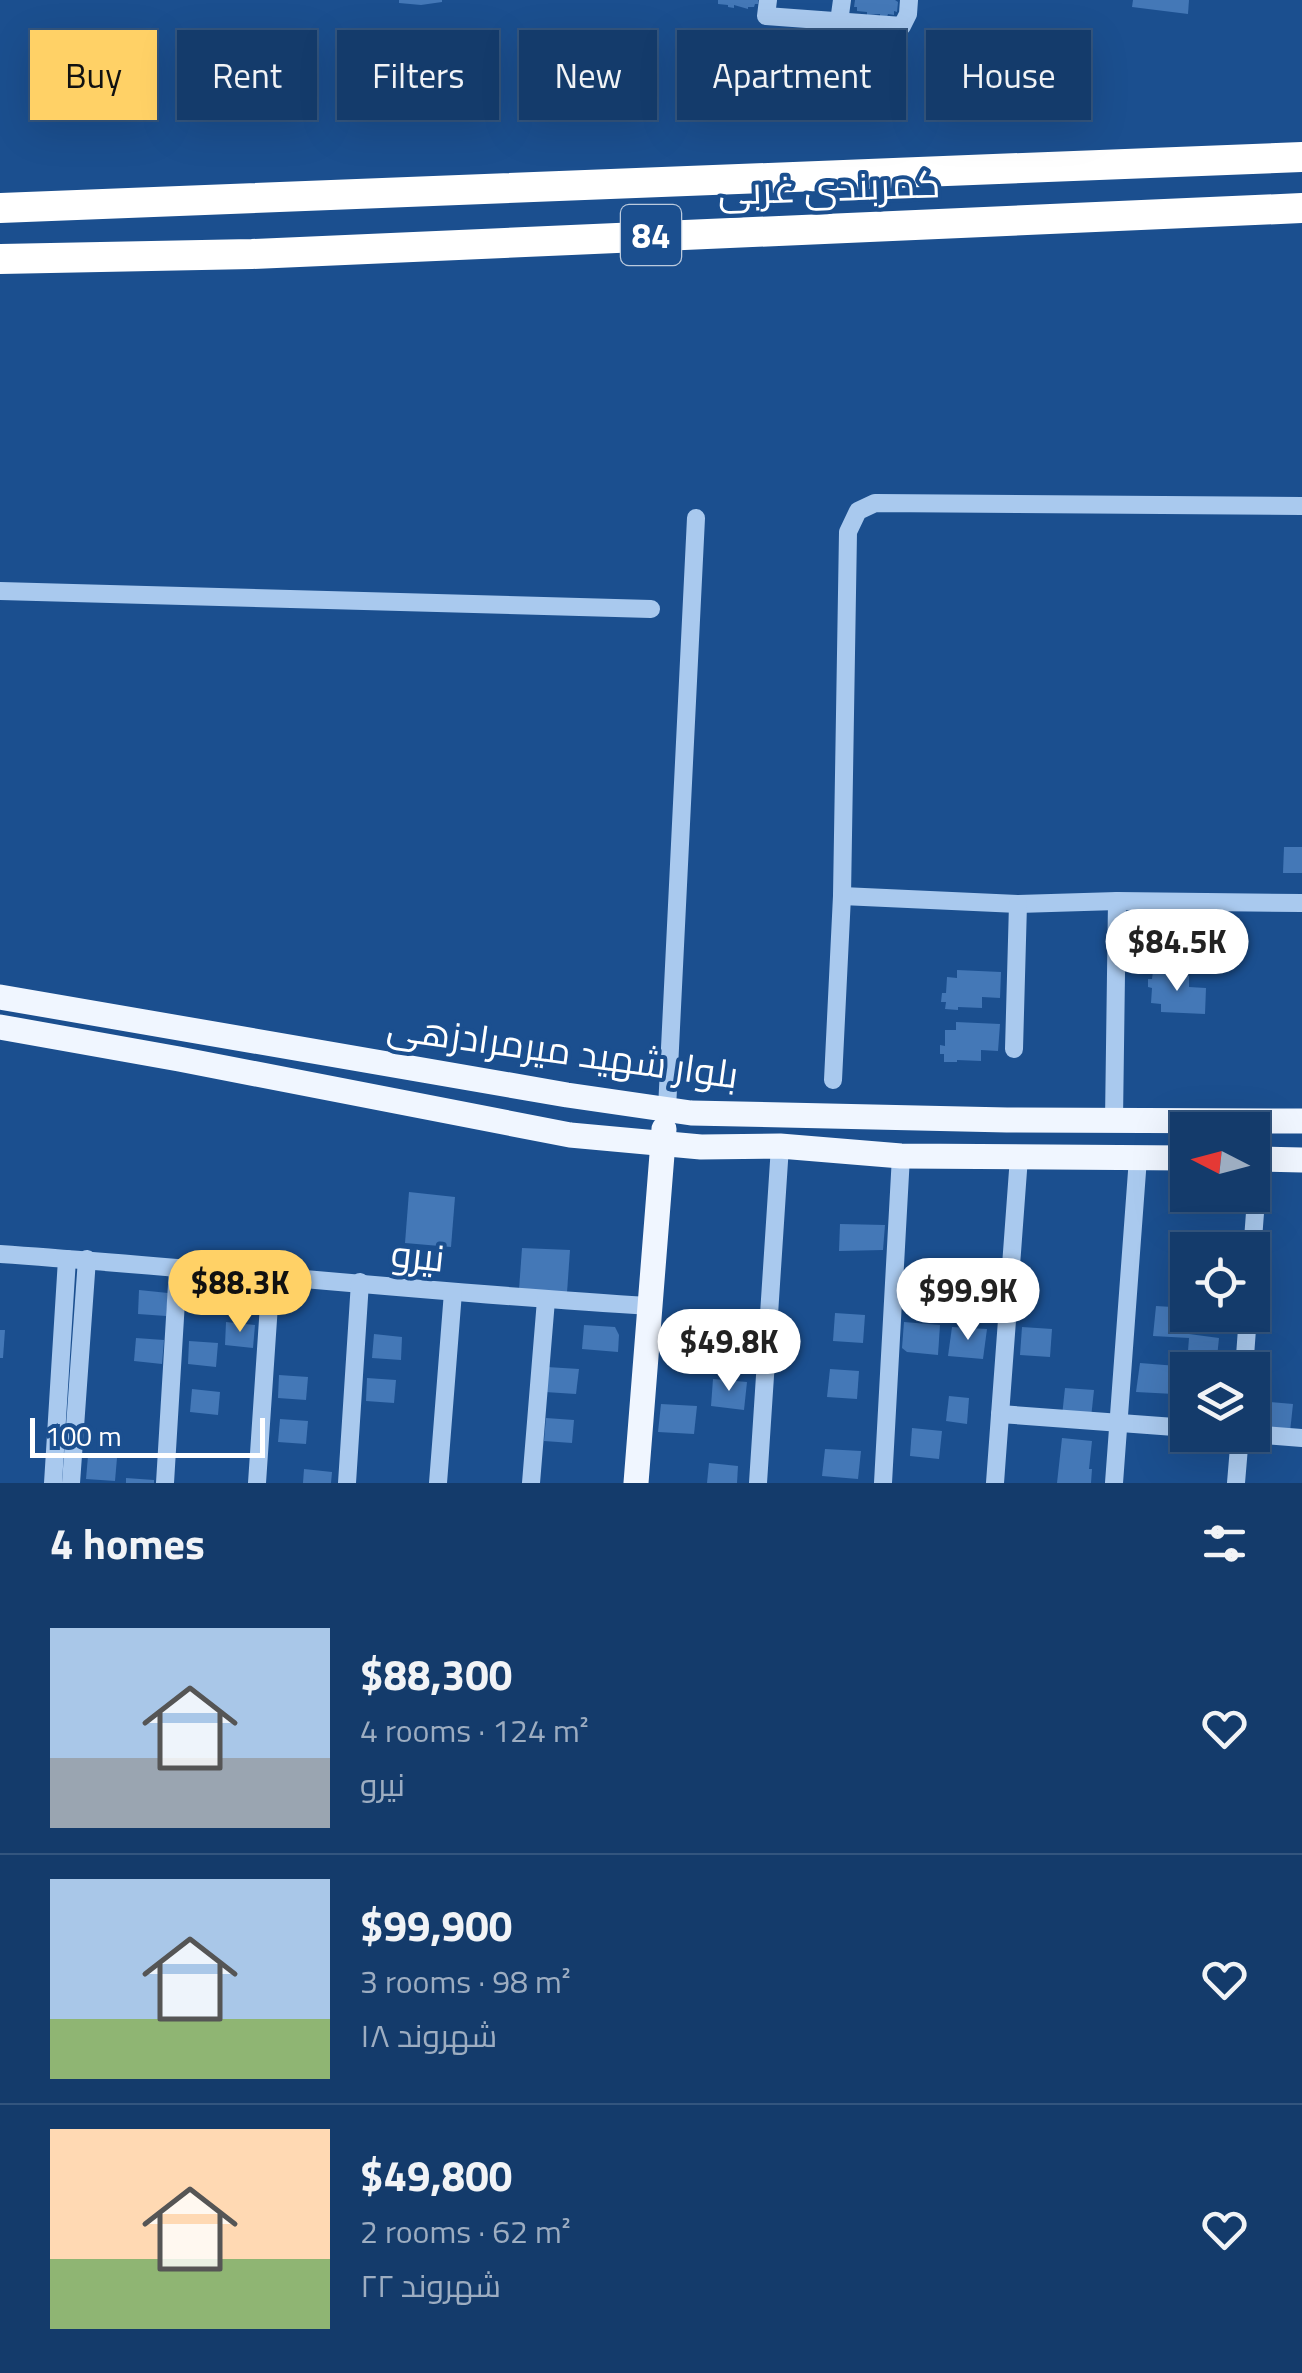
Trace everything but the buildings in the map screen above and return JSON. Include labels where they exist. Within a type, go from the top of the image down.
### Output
[{"type":"highway","name":"کمربندی غربی","points":[[0,208],[1302,157]]},
{"type":"highway","name":"کمربندی غربی","points":[[0,259],[252,254],[1302,208]]},
{"type":"main road","name":"بلوار شهید میرمرادزهی","points":[[0,997],[567,1096],[711,1114],[1302,1121]]},
{"type":"main road","name":"بلوار شهید میرمرادزهی","points":[[0,1027],[570,1135],[701,1147],[780,1146],[901,1156],[1170,1158]]},
{"type":"main road","points":[[636,1483],[666,1109]]},
{"type":"main road","points":[[1270,1159],[1302,1160]]},
{"type":"street","points":[[839,22],[842,0]]},
{"type":"street","points":[[767,8],[839,22],[902,26],[910,0]]},
{"type":"street","points":[[833,1080],[842,896],[848,532],[858,511],[875,503],[1302,506]]},
{"type":"street","points":[[666,1109],[696,518]]},
{"type":"street","points":[[0,590],[650,610]]},
{"type":"street","points":[[842,896],[1018,904],[1302,903]]},
{"type":"street","points":[[1114,1120],[1117,901]]},
{"type":"street","points":[[1014,1049],[1018,904]]},
{"type":"street","points":[[758,1483],[780,1146]]},
{"type":"street","points":[[883,1483],[901,1156]]},
{"type":"street","points":[[995,1483],[1019,1157]]},
{"type":"street","points":[[1114,1483],[1138,1158]]},
{"type":"street","name":"نیرو","points":[[0,1254],[650,1306]]},
{"type":"street","points":[[54,1483],[67,1259]]},
{"type":"street","points":[[71,1483],[87,1259]]},
{"type":"street","points":[[165,1483],[178,1268]]},
{"type":"street","points":[[257,1483],[271,1275]]},
{"type":"street","points":[[347,1483],[360,1282]]},
{"type":"street","points":[[438,1483],[453,1292]]},
{"type":"street","points":[[531,1483],[546,1300]]},
{"type":"street","points":[[1000,1414],[1170,1427]]},
{"type":"street","points":[[1270,1435],[1302,1438]]},
{"type":"street","points":[[1236,1483],[1239,1452]]}]
